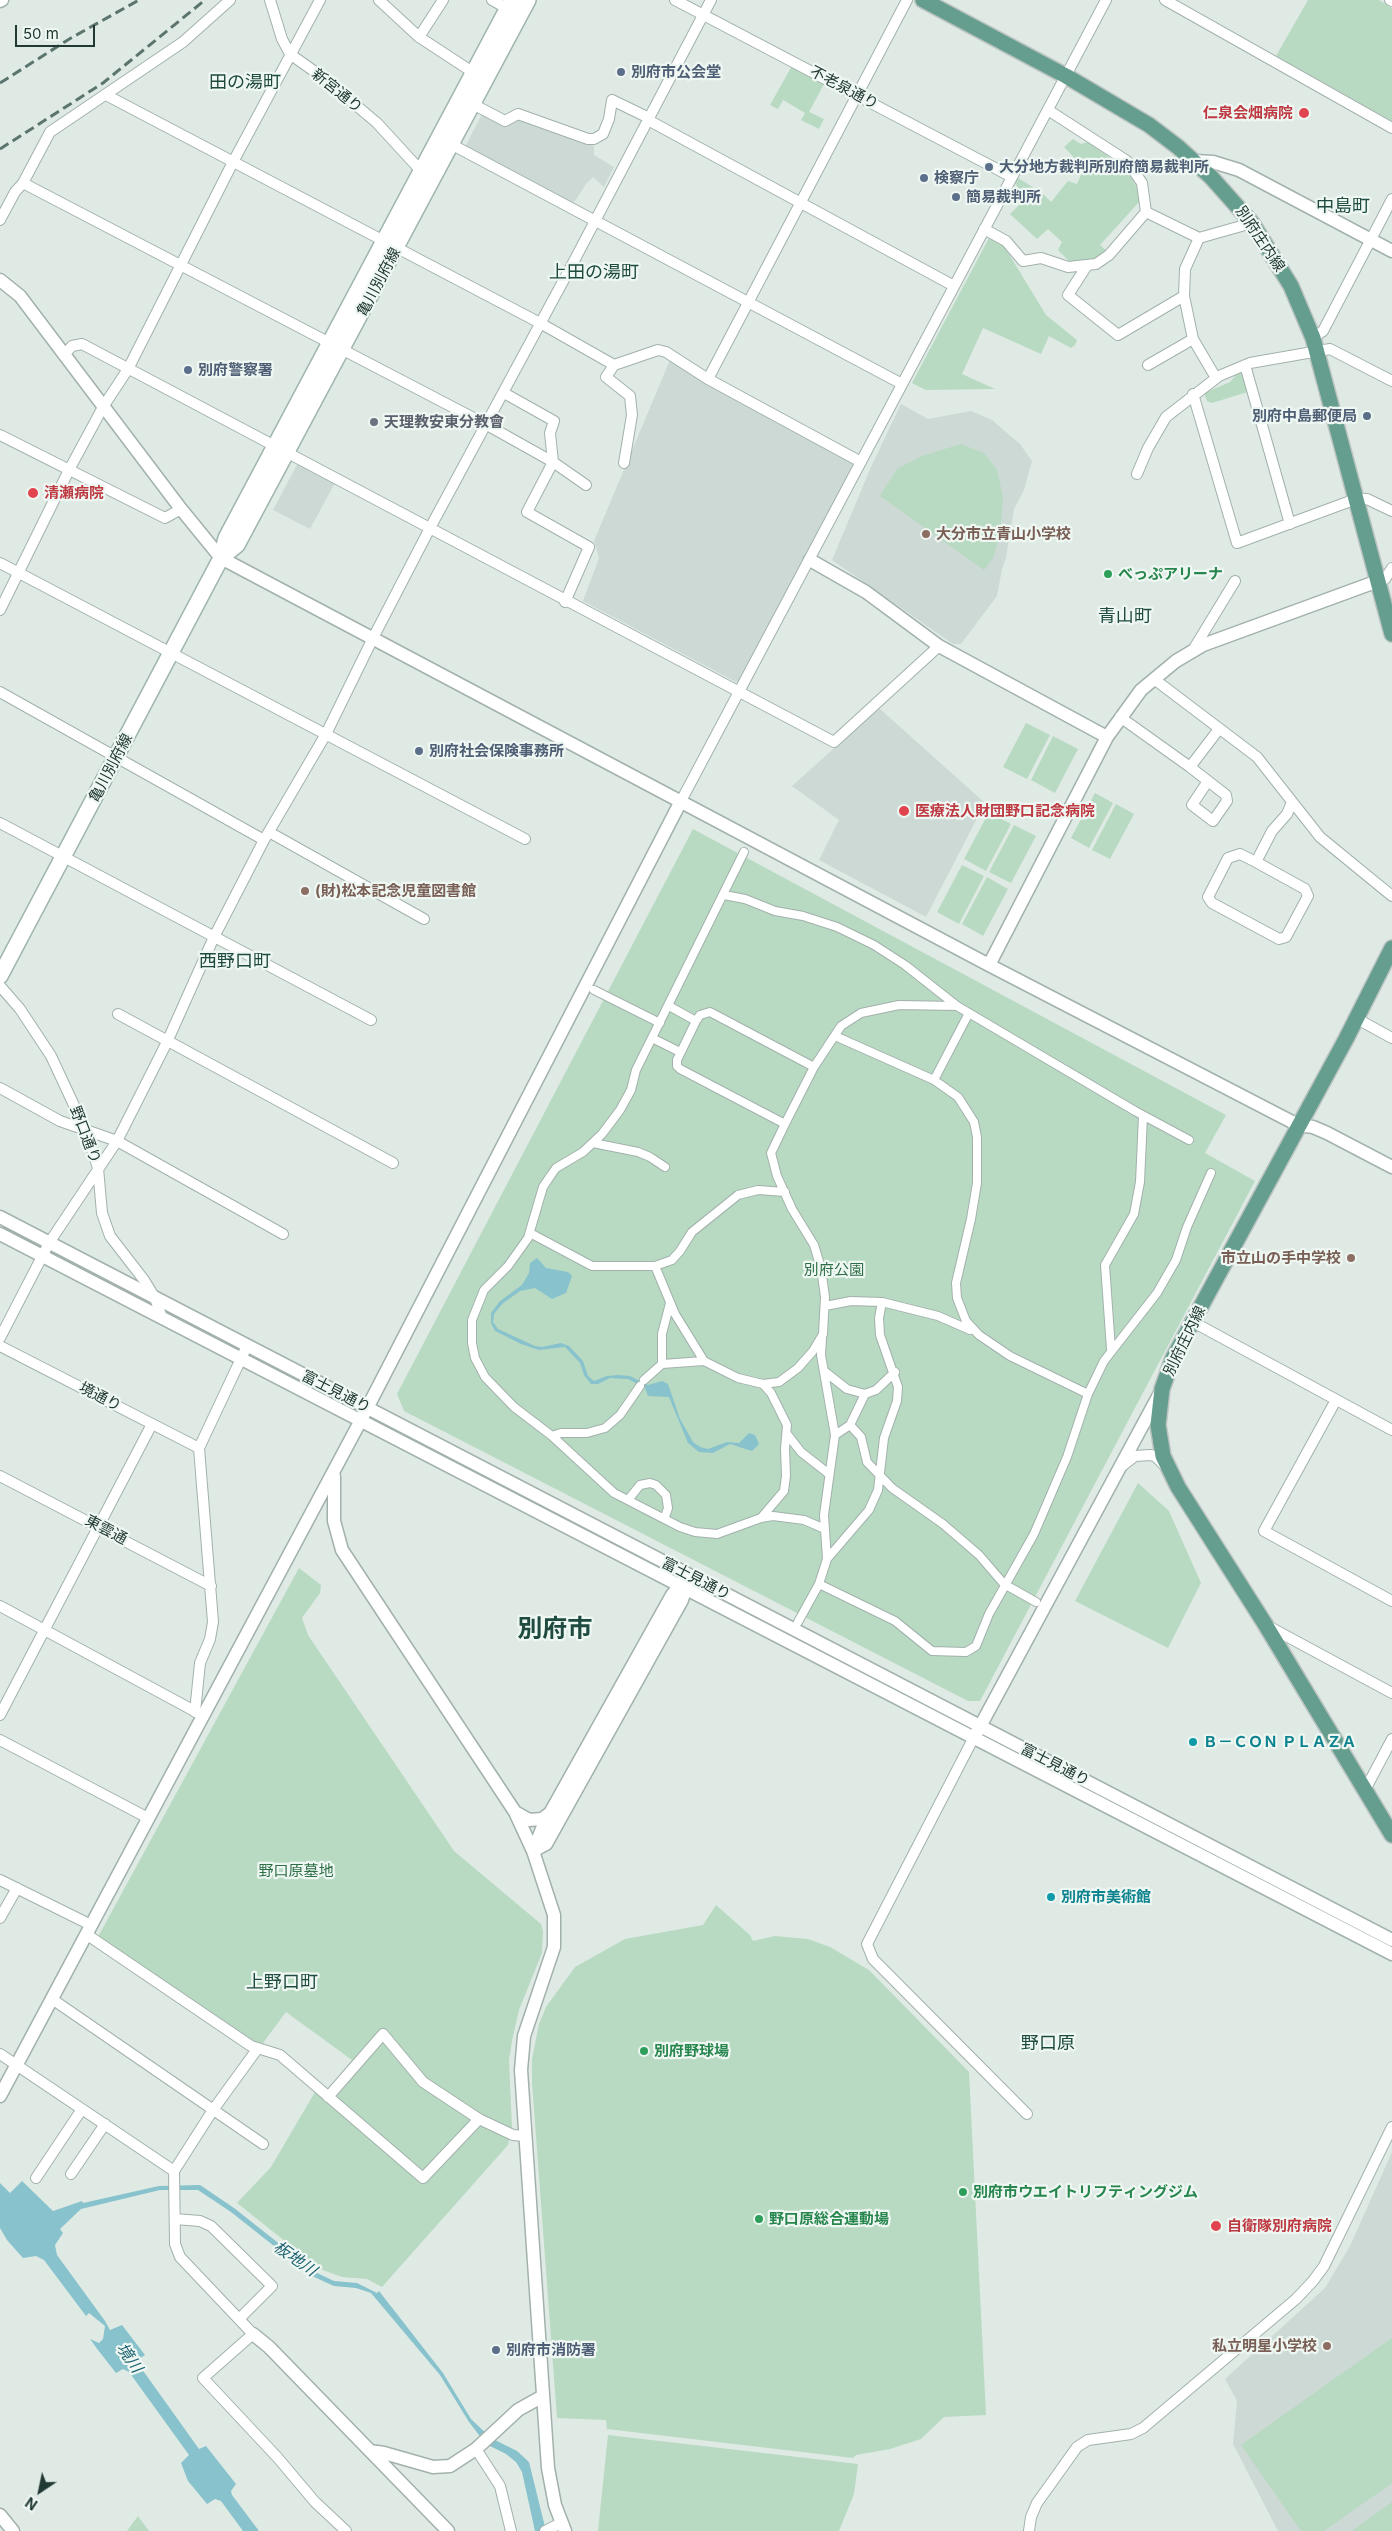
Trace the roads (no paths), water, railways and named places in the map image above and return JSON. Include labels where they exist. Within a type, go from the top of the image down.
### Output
[{"type":"main road","name":"亀川別府線","points":[[0,976],[221,558],[226,538],[281,450],[445,141],[528,0]]},
{"type":"main road","name":"別府庄内線","points":[[923,0],[1066,76],[1139,118],[1194,161],[1231,197],[1252,222],[1291,286],[1315,344],[1392,634]]},
{"type":"main road","name":"亀川別府線","points":[[467,101],[474,73],[510,4]]},
{"type":"main road","name":"亀川別府線","points":[[391,244],[422,172],[445,141]]},
{"type":"main road","name":"別府庄内線","points":[[1392,948],[1173,1358],[1162,1389],[1158,1411],[1158,1432],[1163,1456],[1171,1475],[1265,1624],[1392,1835]]},
{"type":"street","points":[[0,220],[15,192],[23,183],[50,132],[183,42],[230,0]]},
{"type":"street","name":"新宮通り","points":[[270,0],[282,39],[290,54],[325,79],[376,123],[422,172]]},
{"type":"street","points":[[0,610],[69,470],[103,407],[128,369],[233,162],[320,0]]},
{"type":"street","points":[[379,0],[419,37],[474,73]]},
{"type":"street","points":[[419,37],[443,0]]},
{"type":"street","points":[[492,0],[510,4]]},
{"type":"street","name":"不老泉通り","points":[[675,0],[1012,177]]},
{"type":"street","points":[[0,1338],[49,1243],[117,1141],[167,1042],[214,937],[267,836],[326,734],[430,528],[487,426],[711,0]]},
{"type":"street","points":[[708,380],[907,0]]},
{"type":"street","points":[[0,2096],[148,1818],[199,1714],[364,1414],[681,801],[1106,0]]},
{"type":"street","points":[[1165,0],[1392,128]]},
{"type":"street","points":[[106,95],[540,323],[614,365]]},
{"type":"street","points":[[467,101],[505,121],[518,114],[594,139],[603,134],[612,100],[954,286]]},
{"type":"street","points":[[984,229],[1006,241],[1023,261],[1041,258],[1068,267],[1086,267],[1096,264],[1109,255],[1146,212],[1142,183],[1127,161],[1048,110]]},
{"type":"street","points":[[445,141],[902,384]]},
{"type":"street","points":[[1194,161],[1214,162],[1239,170],[1392,252]]},
{"type":"street","points":[[23,183],[487,426],[553,462],[586,485]]},
{"type":"street","points":[[1315,344],[1392,199]]},
{"type":"street","points":[[1146,212],[1199,238],[1252,222]]},
{"type":"street","points":[[1199,238],[1185,269],[1184,296],[1193,339],[1216,378]]},
{"type":"street","points":[[1086,267],[1068,295],[1118,335],[1184,296]]},
{"type":"street","points":[[0,280],[20,296],[181,509],[221,558],[989,965],[1298,1125],[1313,1127],[1327,1133],[1392,1167]]},
{"type":"street","points":[[1148,365],[1193,339]]},
{"type":"street","points":[[64,355],[72,346],[82,344],[430,528],[565,602],[740,691],[834,742],[939,646]]},
{"type":"street","points":[[1137,474],[1148,448],[1166,418],[1193,394],[1216,378],[1245,365],[1315,344],[1330,349],[1392,381]]},
{"type":"street","points":[[624,463],[632,415],[630,396],[606,377],[614,365],[658,350],[671,355],[708,380],[861,462]]},
{"type":"street","points":[[1245,365],[1290,524]]},
{"type":"street","points":[[504,393],[554,421],[550,434],[553,462],[527,512],[589,547],[565,602]]},
{"type":"street","points":[[1193,394],[1237,543],[1356,499],[1367,500],[1392,511]]},
{"type":"street","points":[[0,435],[165,518],[181,509]]},
{"type":"street","points":[[810,560],[866,592],[939,646],[1107,737]]},
{"type":"street","points":[[0,563],[525,839]]},
{"type":"street","points":[[989,965],[1107,737],[1141,690],[1194,650],[1385,579],[1392,568]]},
{"type":"street","points":[[1194,650],[1236,581]]},
{"type":"street","points":[[1154,679],[1257,758],[1320,836],[1392,896]]},
{"type":"street","points":[[0,692],[117,757],[424,919]]},
{"type":"street","points":[[1120,717],[1208,781]]},
{"type":"street","points":[[1190,767],[1219,729]]},
{"type":"street","points":[[1256,862],[1272,831],[1287,814],[1292,802]]},
{"type":"street","points":[[0,824],[371,1020]]},
{"type":"street","points":[[744,852],[724,895],[702,933],[669,1006],[636,1070],[631,1090],[620,1110],[593,1143],[583,1152],[556,1168],[543,1187],[530,1233],[522,1248],[502,1273],[488,1284],[478,1299],[472,1320],[472,1343],[479,1368],[489,1383],[514,1407],[552,1436],[614,1492],[628,1500],[665,1517],[680,1527],[695,1532],[710,1534],[726,1531],[761,1518],[789,1516],[824,1528]]},
{"type":"street","points":[[1240,854],[1256,862],[1305,889],[1308,896],[1286,937],[1278,939],[1212,903],[1208,897],[1228,858],[1240,854]]},
{"type":"street","points":[[724,895],[745,899],[775,911],[803,916],[837,927],[890,955],[957,1006],[1143,1116],[1189,1140]]},
{"type":"street","name":"野口通り","points":[[0,986],[20,1009],[51,1056],[86,1131],[98,1168],[102,1214],[110,1236],[144,1280],[155,1298],[162,1318]]},
{"type":"street","points":[[594,990],[660,1023]]},
{"type":"street","points":[[827,1559],[824,1528],[835,1435],[821,1355],[826,1306],[819,1256],[784,1192],[777,1176],[771,1153],[814,1068],[847,1020],[870,1011],[899,1005],[957,1006]]},
{"type":"street","points":[[669,1006],[696,1021]]},
{"type":"street","points":[[785,1124],[680,1069],[677,1060],[696,1021],[700,1015],[710,1012],[814,1068]]},
{"type":"street","points":[[934,1080],[969,1013]]},
{"type":"street","points":[[118,1014],[393,1163]]},
{"type":"street","points":[[1361,1021],[1392,1038]]},
{"type":"street","points":[[835,1036],[934,1080],[958,1097],[974,1122],[977,1137],[977,1183],[955,1292],[966,1321],[979,1334],[1010,1356],[1088,1394]]},
{"type":"street","points":[[652,1038],[680,1052]]},
{"type":"street","points":[[0,1088],[60,1121],[117,1141],[283,1234]]},
{"type":"street","points":[[1110,1349],[1105,1265],[1134,1214],[1140,1182],[1143,1116]]},
{"type":"street","points":[[593,1143],[638,1152],[665,1167]]},
{"type":"street","points":[[819,1584],[895,1621],[926,1648],[940,1652],[966,1652],[976,1646],[984,1623],[1004,1584],[1034,1534],[1067,1456],[1088,1394],[1110,1349],[1157,1293],[1171,1269],[1211,1173]]},
{"type":"street","points":[[530,1233],[592,1266],[655,1266],[672,1260],[680,1252],[692,1232],[738,1195],[758,1190],[784,1192]]},
{"type":"street","name":"富士見通り","points":[[0,1217],[247,1346],[364,1414],[685,1583],[1392,1940]]},
{"type":"street","points":[[0,1234],[242,1358],[364,1414]]},
{"type":"street","points":[[655,1266],[681,1326],[704,1361],[738,1378],[763,1384],[779,1382],[798,1368],[814,1351],[823,1334]]},
{"type":"street","points":[[826,1306],[851,1301],[882,1302],[938,1316],[979,1334]]},
{"type":"street","points":[[798,1622],[819,1584],[827,1559],[872,1505],[878,1490],[884,1438],[896,1401],[898,1387],[895,1372],[880,1335],[879,1318],[882,1302]]},
{"type":"street","points":[[662,1364],[662,1334],[670,1303]]},
{"type":"street","points":[[1193,1322],[1392,1430]]},
{"type":"street","name":"境通り","points":[[0,1346],[199,1448]]},
{"type":"street","points":[[199,1714],[200,1664],[210,1639],[213,1622],[199,1448],[247,1346]]},
{"type":"street","points":[[552,1436],[561,1433],[587,1433],[605,1428],[620,1415],[642,1383],[662,1364],[704,1361]]},
{"type":"street","points":[[824,1372],[847,1389],[865,1394],[876,1390],[895,1372]]},
{"type":"street","points":[[761,1518],[784,1491],[786,1476],[784,1449],[787,1434],[787,1425],[783,1412],[763,1384]]},
{"type":"street","points":[[1027,2114],[873,1959],[867,1944],[977,1732],[1162,1389]]},
{"type":"street","points":[[835,1435],[850,1425],[865,1394]]},
{"type":"street","points":[[1336,1400],[1264,1531],[1392,1601]]},
{"type":"street","points":[[0,1715],[152,1424]]},
{"type":"street","points":[[850,1425],[861,1437],[867,1462],[892,1488],[942,1524],[972,1549],[1004,1584],[1036,1602]]},
{"type":"street","points":[[787,1434],[801,1452],[829,1474]]},
{"type":"street","points":[[1119,1467],[1135,1456],[1150,1455],[1159,1459],[1171,1475]]},
{"type":"street","points":[[336,1466],[332,1502],[336,1535],[342,1550],[515,1812],[533,1851],[551,1903],[556,1928],[553,1952],[522,2045],[520,2060],[543,2396],[556,2528]]},
{"type":"street","name":"東雲通","points":[[0,1476],[211,1586]]},
{"type":"street","points":[[628,1500],[634,1490],[640,1485],[650,1483],[656,1485],[666,1495],[668,1508],[665,1517]]},
{"type":"street","points":[[533,1851],[540,1831],[550,1813],[685,1583]]},
{"type":"street","points":[[533,1851],[546,1844],[682,1600],[685,1583]]},
{"type":"street","points":[[0,1606],[199,1714]]},
{"type":"street","points":[[1265,1624],[1392,1693]]},
{"type":"street","points":[[977,1732],[1392,1954]]},
{"type":"street","points":[[1365,1790],[1392,1739]]},
{"type":"street","points":[[0,1740],[148,1818]]},
{"type":"street","points":[[515,1812],[529,1820],[542,1819],[550,1813]]},
{"type":"street","points":[[0,1880],[89,1930],[251,2046],[280,2055],[423,2178],[478,2118]]},
{"type":"street","points":[[0,1918],[17,1888]]},
{"type":"street","points":[[52,1999],[263,2144]]},
{"type":"street","points":[[328,2096],[383,2034],[423,2082],[478,2118],[513,2135],[524,2136]]},
{"type":"street","points":[[258,2048],[213,2110],[175,2174],[175,2244],[180,2257],[252,2334],[269,2347],[448,2531]]},
{"type":"street","points":[[0,2054],[105,2124],[175,2174]]},
{"type":"street","points":[[36,2178],[82,2109]]},
{"type":"street","points":[[71,2174],[105,2124]]},
{"type":"street","points":[[1029,2531],[1031,2517],[1037,2503],[1076,2447],[1088,2440],[1124,2435],[1140,2430],[1288,2305],[1313,2281],[1324,2266],[1392,2127]]},
{"type":"street","points":[[175,2219],[200,2221],[211,2226],[272,2286],[239,2319]]},
{"type":"street","points":[[252,2334],[203,2378],[278,2457],[315,2502],[346,2531]]},
{"type":"street","points":[[370,2452],[384,2452],[440,2468],[460,2461],[480,2446],[518,2410],[543,2396]]},
{"type":"street","points":[[480,2446],[500,2486],[511,2531]]},
{"type":"street","points":[[0,2515],[13,2531]]},
{"type":"water","points":[[537,1258],[546,1268],[568,1272],[572,1276],[566,1293],[552,1299],[535,1288],[520,1291],[502,1304],[494,1314],[493,1322],[498,1329],[535,1346],[542,1347],[561,1343],[569,1346],[583,1361],[588,1376],[594,1381],[607,1376],[618,1375],[630,1376],[648,1385],[662,1381],[668,1384],[680,1419],[693,1442],[700,1447],[708,1449],[727,1442],[739,1443],[749,1433],[755,1435],[759,1444],[752,1451],[730,1444],[713,1453],[699,1452],[688,1443],[669,1397],[648,1396],[645,1388],[628,1379],[610,1378],[598,1384],[591,1384],[584,1375],[580,1363],[565,1347],[539,1350],[521,1344],[495,1331],[491,1323],[491,1313],[500,1301],[522,1285],[529,1273],[530,1263]]},
{"type":"water","points":[[22,2181],[53,2211],[82,2201],[83,2203],[159,2186],[200,2185],[234,2208],[315,2272],[334,2281],[357,2283],[377,2293],[379,2291],[443,2373],[471,2419],[491,2438],[517,2451],[529,2462],[546,2531],[535,2531],[522,2472],[516,2462],[506,2454],[486,2444],[469,2422],[440,2375],[371,2293],[356,2288],[334,2286],[312,2276],[231,2212],[198,2190],[160,2190],[81,2209],[60,2229],[63,2233],[55,2245],[57,2255],[110,2330],[122,2325],[145,2355],[139,2359],[139,2365],[199,2449],[206,2446],[236,2484],[231,2491],[232,2495],[259,2531],[243,2531],[221,2501],[215,2499],[207,2504],[188,2481],[181,2463],[189,2455],[129,2372],[123,2369],[116,2373],[90,2339],[99,2343],[103,2339],[105,2326],[89,2313],[86,2316],[44,2260],[36,2256],[23,2258],[7,2240],[0,2228],[0,2183],[10,2193]]},
{"type":"railway","points":[[0,83],[71,38],[139,0]]},
{"type":"railway","points":[[0,149],[103,83],[205,0]]},
{"type":"place","name":"別府市公会堂","points":[[621,72]]},
{"type":"place","name":"仁泉会畑病院","points":[[1304,113]]},
{"type":"place","name":"大分地方裁判所別府簡易裁判所","points":[[989,167]]},
{"type":"place","name":"検察庁","points":[[924,178]]},
{"type":"place","name":"簡易裁判所","points":[[956,197]]},
{"type":"place","name":"別府警察署","points":[[188,370]]},
{"type":"place","name":"別府中島郵便局","points":[[1367,416]]},
{"type":"place","name":"天理教安東分教會","points":[[374,422]]},
{"type":"place","name":"清瀬病院","points":[[33,493]]},
{"type":"place","name":"大分市立青山小学校","points":[[926,534]]},
{"type":"place","name":"べっぷアリーナ","points":[[1108,574]]},
{"type":"place","name":"別府社会保険事務所","points":[[419,751]]},
{"type":"place","name":"医療法人財団野口記念病院","points":[[904,811]]},
{"type":"place","name":"(財)松本記念児童図書館","points":[[305,891]]},
{"type":"place","name":"市立山の手中学校","points":[[1351,1258]]},
{"type":"place","name":"Ｂ－ＣＯＮ ＰＬＡＺＡ","points":[[1193,1742]]},
{"type":"place","name":"別府市美術館","points":[[1051,1897]]},
{"type":"place","name":"別府野球場","points":[[644,2051]]},
{"type":"place","name":"別府市ウエイトリフティングジム","points":[[963,2192]]},
{"type":"place","name":"野口原総合運動場","points":[[759,2219]]},
{"type":"place","name":"自衛隊別府病院","points":[[1216,2226]]},
{"type":"place","name":"私立明星小学校","points":[[1327,2346]]},
{"type":"place","name":"別府市消防署","points":[[496,2350]]},
{"type":"district","name":"田の湯町","points":[[245,83]]},
{"type":"district","name":"中島町","points":[[1343,207]]},
{"type":"district","name":"上田の湯町","points":[[594,273]]},
{"type":"district","name":"青山町","points":[[1125,617]]},
{"type":"district","name":"西野口町","points":[[235,962]]},
{"type":"district","name":"別府市","points":[[555,1629]]},
{"type":"district","name":"上野口町","points":[[282,1983]]},
{"type":"district","name":"野口原","points":[[1048,2044]]},
{"type":"park label","name":"別府公園","points":[[834,1270]]},
{"type":"park label","name":"野口原墓地","points":[[296,1871]]},
{"type":"water label","name":"板地川","points":[[295,2259]]},
{"type":"water label","name":"境川","points":[[129,2358]]}]
